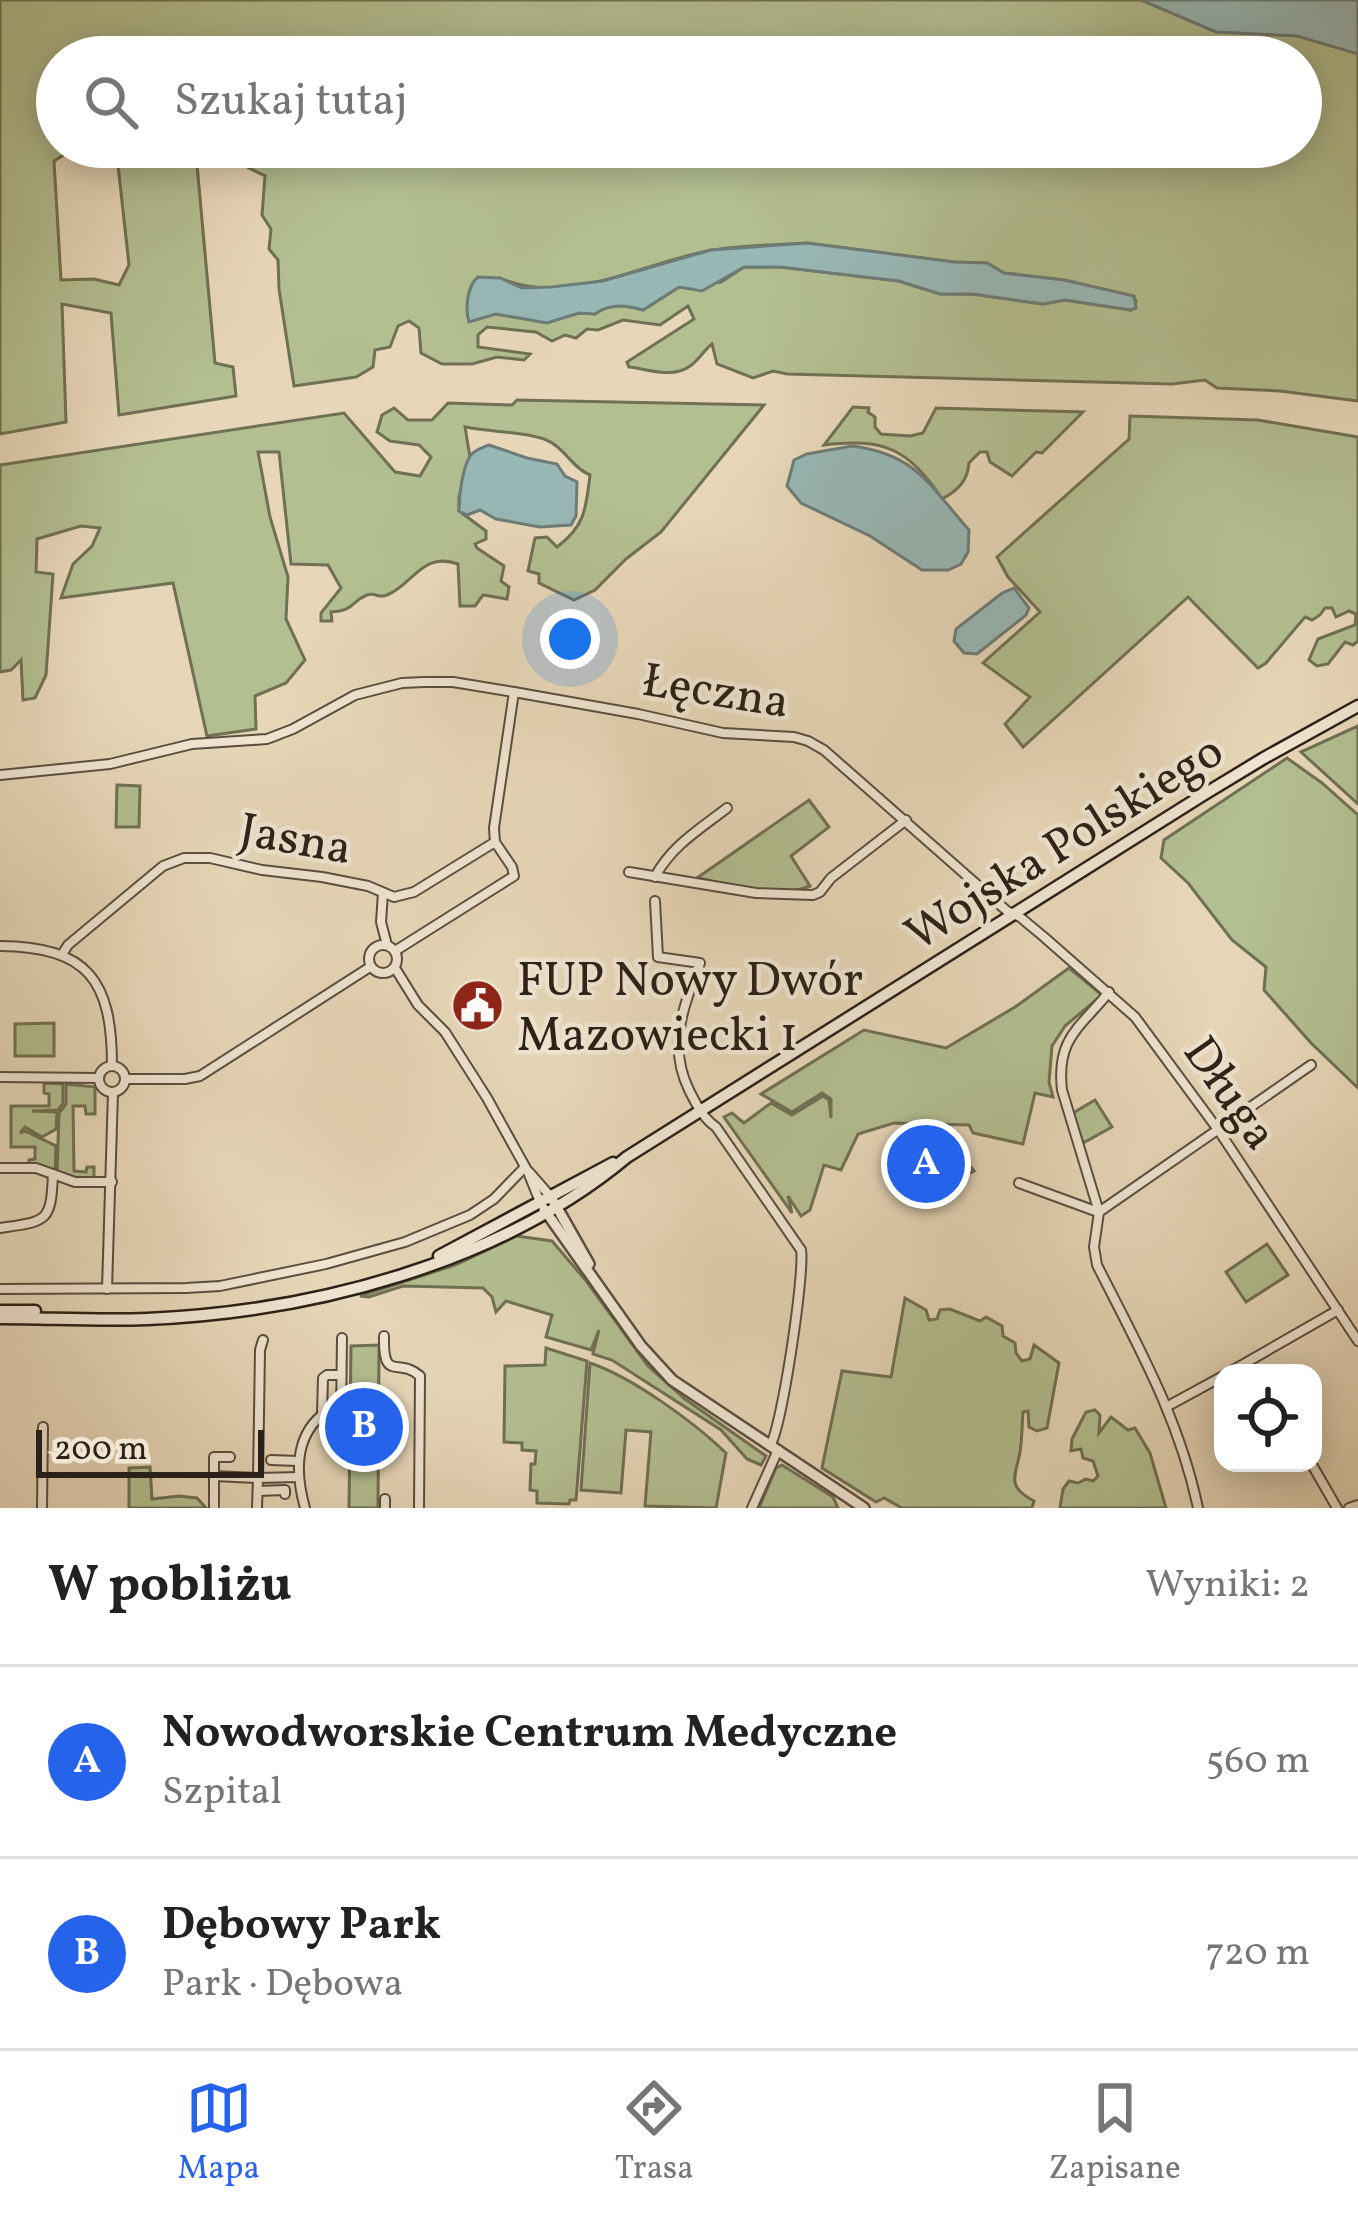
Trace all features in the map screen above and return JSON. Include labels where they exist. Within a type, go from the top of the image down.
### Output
[{"type":"main road","name":"Wojska Polskiego","points":[[0,1315],[146,1319],[200,1313],[310,1298],[461,1255],[601,1179],[627,1157],[1014,914],[1264,758],[1358,706]]},
{"type":"street","name":"Łęczna","points":[[0,775],[110,764],[192,744],[267,739],[355,695],[401,683],[453,682],[723,733],[808,741],[1014,914]]},
{"type":"street","points":[[370,967],[369,953],[380,945],[391,948],[514,876],[495,842],[494,828],[514,692]]},
{"type":"street","points":[[655,877],[680,844],[728,808]]},
{"type":"street","points":[[629,872],[756,893],[805,896],[820,892],[831,878],[907,820]]},
{"type":"street","name":"Jasna","points":[[63,953],[163,866],[184,858],[322,877],[368,886],[394,898],[495,842]]},
{"type":"street","points":[[370,967],[384,974],[397,963],[381,922],[383,893]]},
{"type":"street","points":[[655,901],[658,957],[700,963],[680,1016],[681,1075],[707,1121],[716,1127],[801,1250],[802,1271],[777,1435],[752,1508]]},
{"type":"street","name":"Długa","points":[[1014,914],[1135,1017],[1219,1131],[1358,1341]]},
{"type":"street","points":[[0,946],[63,953],[88,974],[104,998],[112,1066]]},
{"type":"street","points":[[125,1079],[200,1076],[370,967]]},
{"type":"street","points":[[394,968],[418,1005],[446,1032],[567,1245],[641,1346],[672,1379],[864,1508]]},
{"type":"street","points":[[1109,992],[1074,1030],[1063,1053],[1062,1090],[1099,1212],[1094,1246],[1097,1265],[1168,1406],[1198,1508]]},
{"type":"street","points":[[1099,1212],[1312,1064]]},
{"type":"street","points":[[112,1066],[120,1068],[125,1079],[123,1087],[113,1092],[104,1089],[99,1078],[112,1066]]},
{"type":"street","points":[[0,1077],[99,1078]]},
{"type":"street","points":[[106,1289],[113,1092]]},
{"type":"street","points":[[0,1168],[36,1168],[75,1182],[112,1182]]},
{"type":"street","points":[[0,1289],[220,1286],[363,1255],[470,1215],[526,1169]]},
{"type":"street","points":[[0,1228],[34,1223],[48,1212],[53,1174]]},
{"type":"street","points":[[1019,1184],[1099,1212]]},
{"type":"street","points":[[1245,1363],[1338,1310]]},
{"type":"street","points":[[384,1336],[387,1363],[420,1376],[419,1508]]},
{"type":"street","points":[[305,1508],[298,1461],[315,1420],[341,1415],[342,1338]]},
{"type":"street","points":[[257,1508],[263,1340]]},
{"type":"street","points":[[322,1415],[323,1378],[341,1375]]},
{"type":"street","points":[[1168,1406],[1214,1380]]},
{"type":"street","points":[[42,1508],[43,1427]]},
{"type":"street","points":[[214,1508],[214,1457],[230,1457]]},
{"type":"street","points":[[271,1460],[298,1461]]},
{"type":"street","points":[[1316,1472],[1336,1508]]},
{"type":"street","points":[[214,1476],[299,1477]]},
{"type":"street","points":[[258,1491],[285,1490],[285,1494]]},
{"type":"street","points":[[1349,1508],[1358,1505]]},
{"type":"green space","points":[[0,0],[1358,0],[1358,401],[1217,388],[1205,380],[1172,384],[773,371],[753,378],[717,364],[712,344],[693,364],[676,372],[629,367],[627,362],[694,319],[688,306],[660,325],[623,320],[598,330],[587,329],[576,338],[565,335],[552,341],[536,332],[487,327],[478,335],[478,347],[530,354],[524,360],[497,357],[472,364],[442,364],[421,353],[419,328],[409,321],[398,326],[390,347],[375,350],[373,367],[356,377],[294,386],[278,260],[269,249],[271,229],[262,215],[265,176],[249,168],[1322,168],[1322,36],[36,36],[36,168],[54,168],[61,280],[94,279],[119,285],[129,265],[118,168],[197,168],[215,363],[233,367],[236,396],[119,415],[111,313],[62,304],[66,422],[0,434]],"holes":[[[807,243],[987,263],[1004,273],[1064,280],[1133,296],[1136,301],[1131,310],[1065,300],[1043,304],[940,294],[899,281],[744,267],[721,282],[679,287],[643,310],[612,307],[547,322],[496,314],[500,278],[526,286],[579,285],[686,256],[747,246]]]},
{"type":"green space","points":[[517,400],[764,405],[661,532],[595,590],[574,600],[539,583],[539,574],[528,571],[535,538],[547,537],[557,547],[573,532],[589,487],[590,475],[544,439],[465,427],[470,457],[459,511],[486,531],[486,539],[475,544],[504,566],[501,581],[509,587],[507,599],[483,595],[475,606],[460,606],[458,564],[435,562],[387,595],[367,595],[344,610],[331,612],[332,621],[321,621],[321,613],[341,588],[328,565],[291,564],[279,452],[258,452],[288,577],[286,619],[305,660],[286,683],[255,696],[256,729],[207,736],[173,583],[61,598],[73,564],[92,546],[100,528],[81,526],[37,539],[36,572],[53,574],[46,675],[35,698],[23,700],[21,660],[11,670],[0,672],[0,465],[344,413],[395,472],[420,476],[431,457],[419,445],[390,441],[377,432],[382,415],[394,408],[408,420],[432,420],[448,403],[512,405]]},
{"type":"green space","points":[[853,407],[869,408],[881,434],[910,436],[923,433],[936,408],[1083,412],[1012,476],[990,462],[987,452],[980,452],[969,463],[961,485],[942,499],[918,468],[893,450],[863,443],[824,445]]},
{"type":"green space","points":[[1130,416],[1258,420],[1358,437],[1358,641],[1353,645],[1345,642],[1328,664],[1317,666],[1309,660],[1318,639],[1355,625],[1356,614],[1349,611],[1336,617],[1332,608],[1325,608],[1312,620],[1305,617],[1258,668],[1188,597],[1023,747],[1005,724],[1030,697],[983,663],[1040,612],[1008,577],[997,557],[1129,439]]},
{"type":"green space","points":[[1358,726],[1358,804],[1301,752]]},
{"type":"green space","points":[[1287,758],[1358,815],[1358,1088],[1264,990],[1266,967],[1232,940],[1188,883],[1161,858],[1164,840]]},
{"type":"green space","points":[[117,785],[140,786],[139,827],[116,827]]},
{"type":"green space","points":[[809,800],[829,827],[791,856],[810,886],[783,892],[697,878]]},
{"type":"green space","points":[[1069,968],[1102,995],[1065,1026],[1052,1046],[1049,1082],[1053,1097],[1035,1093],[1023,1144],[973,1133],[969,1125],[894,1123],[858,1134],[841,1170],[824,1165],[810,1210],[801,1216],[788,1196],[792,1213],[724,1117],[732,1113],[744,1123],[771,1103],[792,1115],[823,1096],[829,1100],[831,1118],[831,1099],[822,1093],[792,1112],[761,1094],[864,1030],[946,1048]]},
{"type":"green space","points":[[54,1023],[54,1056],[15,1056],[15,1024]]},
{"type":"green space","points":[[44,1083],[63,1084],[63,1103],[58,1110],[32,1111],[57,1112],[56,1129],[42,1137],[25,1127],[20,1133],[56,1146],[55,1172],[29,1165],[35,1159],[35,1147],[11,1147],[11,1106],[49,1106]]},
{"type":"green space","points":[[66,1084],[95,1087],[95,1114],[86,1114],[85,1106],[73,1106],[74,1171],[94,1167],[94,1180],[57,1173],[59,1113],[66,1104]]},
{"type":"green space","points":[[1095,1100],[1112,1127],[1083,1143],[1073,1113]]},
{"type":"green space","points":[[965,1160],[974,1171],[927,1193],[902,1185],[900,1175],[905,1170],[908,1176],[961,1168]]},
{"type":"green space","points":[[517,1236],[552,1241],[648,1366],[685,1399],[766,1456],[761,1465],[747,1459],[721,1430],[612,1360],[593,1354],[599,1330],[591,1350],[546,1337],[552,1315],[506,1301],[496,1312],[492,1297],[483,1288],[403,1286],[360,1296],[455,1265]]},
{"type":"green space","points":[[1267,1244],[1288,1275],[1246,1302],[1226,1272]]},
{"type":"green space","points":[[905,1298],[926,1310],[929,1320],[937,1319],[940,1310],[950,1309],[980,1321],[986,1317],[1002,1326],[1003,1336],[1015,1343],[1022,1361],[1030,1359],[1034,1345],[1059,1363],[1047,1428],[1029,1427],[1028,1411],[1023,1412],[1015,1480],[1019,1490],[1034,1501],[1032,1508],[902,1508],[884,1498],[876,1502],[822,1468],[842,1371],[891,1377]]},
{"type":"green space","points":[[379,1345],[378,1508],[349,1508],[351,1346]]},
{"type":"green space","points":[[546,1348],[587,1361],[576,1500],[569,1504],[537,1503],[537,1491],[530,1490],[536,1451],[522,1450],[522,1443],[504,1442],[505,1366],[545,1365]]},
{"type":"green space","points":[[590,1363],[662,1402],[726,1453],[716,1508],[645,1506],[651,1432],[626,1430],[621,1493],[581,1490]]},
{"type":"green space","points":[[1095,1410],[1100,1415],[1099,1433],[1111,1417],[1128,1430],[1135,1428],[1150,1453],[1166,1508],[1060,1508],[1069,1481],[1093,1481],[1098,1476],[1093,1461],[1083,1458],[1081,1449],[1071,1451],[1086,1412]]},
{"type":"green space","points":[[782,1465],[833,1497],[838,1508],[759,1508],[776,1468]]},
{"type":"green space","points":[[150,1467],[152,1499],[197,1498],[206,1508],[129,1508],[129,1468]]},
{"type":"water","points":[[1141,0],[1358,0],[1358,54],[1322,43],[1322,36],[1216,32]]},
{"type":"water","points":[[807,243],[987,263],[1004,273],[1134,296],[1136,308],[940,294],[899,281],[744,267],[702,291],[679,287],[643,310],[612,307],[547,323],[496,314],[469,322],[469,292],[478,277],[500,278],[522,288],[551,287],[603,281],[711,250]]},
{"type":"water","points":[[489,445],[557,464],[577,482],[576,516],[571,525],[540,527],[496,519],[480,510],[467,515],[459,511],[467,462],[474,452]]},
{"type":"water","points":[[852,446],[892,456],[920,474],[969,530],[968,552],[961,564],[948,570],[922,570],[870,536],[801,503],[787,486],[794,460]]},
{"type":"water","points":[[1014,588],[1029,608],[1026,615],[977,654],[964,653],[954,641],[956,629]]},
{"type":"place","name":"FUP Nowy Dwór Mazowiecki 1","points":[[478,1006]]},
{"type":"place","name":"Nowodworskie Centrum Medyczne","points":[[926,1164]]},
{"type":"place","name":"Dębowy Park","points":[[364,1427]]}]
